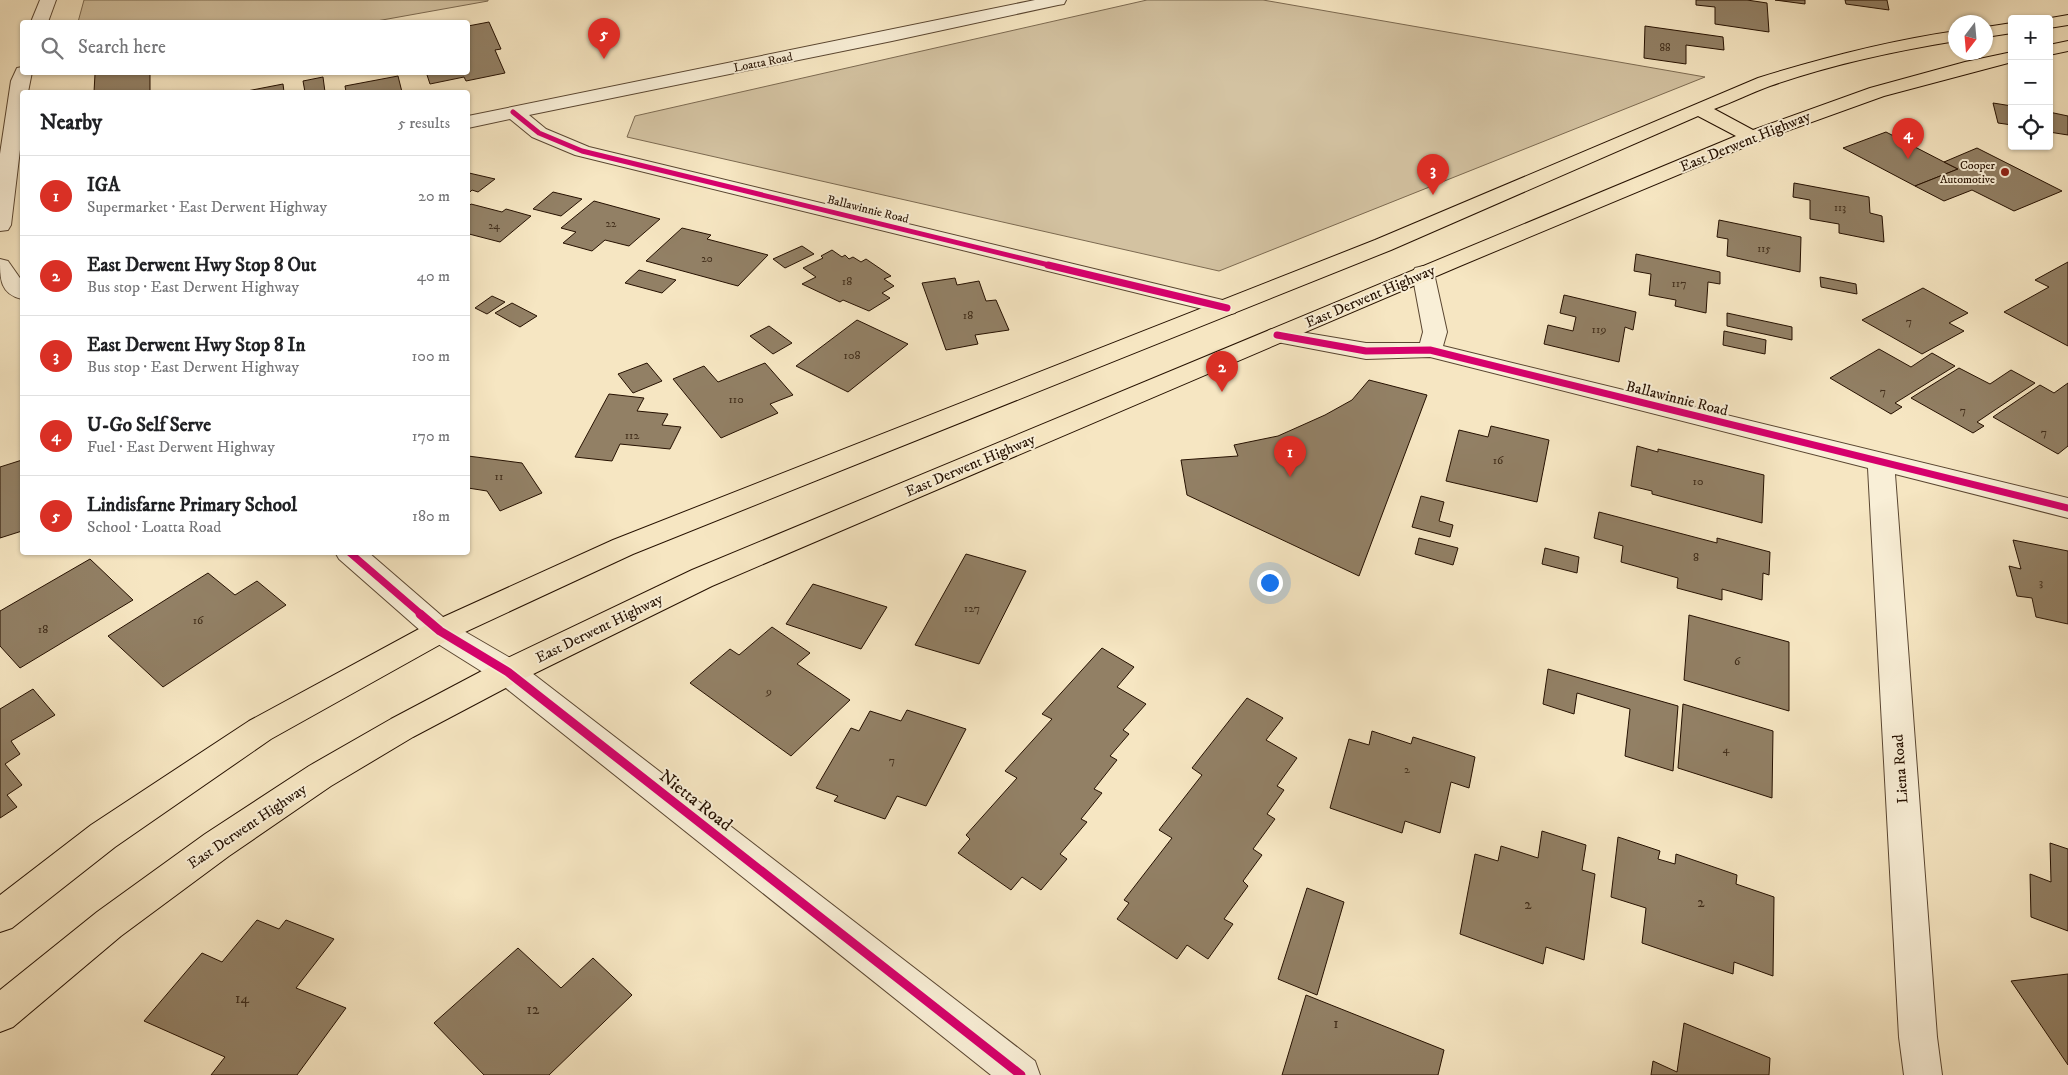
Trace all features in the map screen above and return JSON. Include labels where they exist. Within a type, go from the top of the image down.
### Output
[{"type":"main road","points":[[2053,22],[2068,20]]},
{"type":"main road","points":[[1993,31],[2008,29]]},
{"type":"main road","points":[[0,916],[102,836],[260,730],[440,631],[623,547],[1383,245],[1699,108],[1764,82],[1823,64],[1948,37]]},
{"type":"main road","points":[[2053,49],[2068,46]]},
{"type":"main road","name":"East Derwent Highway","points":[[0,1014],[109,924],[217,845],[320,776],[402,728],[508,672],[702,578],[1424,273],[1752,137],[1877,92],[2008,58]]},
{"type":"main road","points":[[1823,64],[1877,92]]},
{"type":"main road","points":[[1699,108],[1752,137]]},
{"type":"street","points":[[41,20],[48,0]]},
{"type":"street","name":"Loatta Road","points":[[470,122],[892,36],[1058,0]]},
{"type":"street","points":[[20,218],[0,223],[22,75]]},
{"type":"street","name":"Ballawinnie Road","points":[[513,112],[539,133],[582,151],[1227,308]]},
{"type":"street","points":[[0,266],[20,290]]},
{"type":"street","points":[[1424,273],[1435,332],[1430,350]]},
{"type":"street","name":"Ballawinnie Road","points":[[1277,335],[1366,351],[1430,350],[2068,508]]},
{"type":"street","name":"Liena Road","points":[[1881,463],[1916,1008],[1923,1075]]},
{"type":"street","name":"Nietta Road","points":[[352,555],[440,631],[508,672],[1021,1075]]},
{"type":"shaded area","points":[[84,0],[488,0],[382,20],[79,20]]},
{"type":"shaded area","points":[[1147,0],[1263,0],[1705,77],[1219,271],[627,137],[635,116]]},
{"type":"building","points":[[1696,0],[1747,0],[1767,3],[1769,32],[1715,24],[1715,7],[1696,5]]},
{"type":"building","points":[[1775,0],[1805,0],[1805,4]]},
{"type":"building","points":[[1845,0],[1887,0],[1889,10],[1846,4]]},
{"type":"building","points":[[489,22],[501,49],[495,50],[505,73],[466,81],[464,77],[430,84],[427,75],[470,75],[470,26]]},
{"type":"building","points":[[1645,26],[1723,37],[1724,50],[1686,45],[1686,64],[1644,58]]},
{"type":"building","points":[[95,75],[150,75],[150,90],[94,90]]},
{"type":"building","points":[[398,76],[402,90],[346,90],[345,86]]},
{"type":"building","points":[[323,77],[325,90],[305,90],[303,81]]},
{"type":"building","points":[[283,84],[284,90],[252,90]]},
{"type":"building","points":[[1993,103],[2008,105],[2008,124],[1998,123]]},
{"type":"building","points":[[2053,113],[2068,116],[2068,135],[2053,133]]},
{"type":"building","points":[[1886,132],[1958,169],[1915,186],[1843,148]]},
{"type":"building","points":[[1977,148],[2062,191],[2014,211],[1972,190],[1944,201],[1915,186],[1958,169],[1944,162]]},
{"type":"building","points":[[470,173],[495,179],[478,192],[472,190],[470,192]]},
{"type":"building","points":[[1794,183],[1869,197],[1870,213],[1882,216],[1884,242],[1839,233],[1839,224],[1810,219],[1810,200],[1793,197]]},
{"type":"building","points":[[553,192],[582,199],[561,216],[533,209]]},
{"type":"building","points":[[594,201],[660,219],[629,246],[605,240],[592,251],[563,243],[576,232],[561,228]]},
{"type":"building","points":[[470,205],[502,212],[506,209],[531,216],[500,242],[470,234]]},
{"type":"building","points":[[1719,220],[1801,237],[1800,272],[1727,256],[1728,239],[1717,237]]},
{"type":"building","points":[[682,228],[711,235],[707,239],[768,255],[738,286],[646,261]]},
{"type":"building","points":[[802,246],[814,254],[785,268],[773,259]]},
{"type":"building","points":[[832,250],[842,257],[845,255],[849,259],[853,257],[861,262],[866,259],[891,276],[884,279],[894,286],[882,293],[890,298],[869,311],[843,300],[840,302],[802,284],[816,277],[803,268],[823,258],[821,256]]},
{"type":"building","points":[[1636,254],[1720,272],[1720,284],[1708,282],[1706,313],[1675,306],[1676,300],[1649,295],[1651,274],[1634,271]]},
{"type":"building","points":[[2068,262],[2068,346],[2004,312],[2049,287],[2035,280]]},
{"type":"building","points":[[639,270],[676,280],[662,293],[625,283]]},
{"type":"building","points":[[1820,277],[1856,284],[1857,294],[1821,287]]},
{"type":"building","points":[[955,278],[957,285],[979,281],[986,301],[996,300],[1009,330],[975,335],[978,344],[946,350],[922,283]]},
{"type":"building","points":[[1923,288],[1968,313],[1949,323],[1964,331],[1922,354],[1862,320]]},
{"type":"building","points":[[1564,295],[1636,312],[1633,330],[1625,327],[1619,362],[1544,344],[1548,325],[1573,331],[1576,317],[1560,313]]},
{"type":"building","points":[[492,296],[505,302],[487,314],[475,308]]},
{"type":"building","points":[[512,303],[537,316],[520,327],[495,313]]},
{"type":"building","points":[[1727,313],[1792,327],[1792,340],[1727,326]]},
{"type":"building","points":[[857,320],[908,344],[848,392],[796,366]]},
{"type":"building","points":[[769,326],[792,343],[773,354],[750,336]]},
{"type":"building","points":[[1724,331],[1766,340],[1765,354],[1723,345]]},
{"type":"building","points":[[1879,349],[1911,367],[1932,353],[1955,366],[1895,403],[1902,407],[1891,414],[1830,378]]},
{"type":"building","points":[[647,363],[662,381],[633,393],[618,374]]},
{"type":"building","points":[[765,363],[793,395],[770,404],[778,413],[721,438],[673,379],[704,366],[718,382]]},
{"type":"building","points":[[1959,368],[1990,384],[2011,370],[2035,383],[1977,422],[1984,426],[1973,433],[1911,398]]},
{"type":"building","points":[[1369,380],[1427,395],[1359,576],[1187,495],[1181,460],[1238,456],[1234,445],[1278,436],[1325,415],[1352,400]]},
{"type":"building","points":[[2068,383],[2068,446],[2058,454],[1993,417],[2040,385],[2054,393]]},
{"type":"building","points":[[609,394],[644,398],[637,411],[668,414],[662,425],[681,427],[670,449],[620,444],[612,461],[575,457]]},
{"type":"building","points":[[1491,426],[1549,440],[1537,502],[1446,481],[1459,430],[1488,437]]},
{"type":"building","points":[[1637,446],[1658,452],[1658,449],[1764,475],[1762,523],[1652,494],[1652,491],[1631,486]]},
{"type":"building","points":[[470,456],[522,463],[542,493],[500,511],[487,491],[470,488]]},
{"type":"building","points":[[20,461],[20,532],[0,538],[0,467]]},
{"type":"building","points":[[1421,496],[1444,502],[1439,521],[1453,525],[1450,537],[1412,527]]},
{"type":"building","points":[[1599,512],[1717,543],[1717,538],[1770,552],[1769,575],[1763,573],[1762,600],[1722,589],[1722,600],[1677,588],[1678,578],[1621,562],[1623,546],[1594,538]]},
{"type":"building","points":[[1419,538],[1458,548],[1453,565],[1415,554]]},
{"type":"building","points":[[2013,540],[2068,551],[2068,624],[2036,617],[2032,598],[2017,596],[2009,566],[2021,569]]},
{"type":"building","points":[[1545,548],[1579,557],[1577,573],[1542,564]]},
{"type":"building","points":[[966,554],[1026,571],[979,664],[915,645]]},
{"type":"building","points":[[90,559],[133,600],[20,668],[0,646],[0,611]]},
{"type":"building","points":[[208,573],[235,595],[257,581],[286,605],[163,687],[108,636]]},
{"type":"building","points":[[813,584],[887,607],[861,649],[786,624]]},
{"type":"building","points":[[1689,615],[1789,642],[1789,711],[1684,680]]},
{"type":"building","points":[[772,627],[810,653],[797,664],[850,700],[791,756],[690,683],[730,649],[739,655]]},
{"type":"building","points":[[1102,648],[1134,667],[1117,687],[1146,704],[1123,730],[1129,734],[1110,756],[1117,760],[1094,789],[1102,793],[1081,819],[1087,822],[1060,854],[1067,859],[1041,890],[1022,877],[1011,890],[958,853],[970,839],[966,835],[1017,778],[1005,771],[1052,719],[1042,714]]},
{"type":"building","points":[[1548,669],[1678,706],[1673,771],[1625,756],[1630,709],[1577,693],[1574,714],[1543,704]]},
{"type":"building","points":[[33,689],[55,715],[11,741],[20,754],[5,764],[22,785],[7,795],[17,807],[0,818],[0,709]]},
{"type":"building","points":[[1247,698],[1283,718],[1266,740],[1297,758],[1277,786],[1284,790],[1267,814],[1275,819],[1253,849],[1262,855],[1243,881],[1248,886],[1224,919],[1233,924],[1208,959],[1187,945],[1177,959],[1117,919],[1129,903],[1124,900],[1172,838],[1159,830],[1202,775],[1192,768]]},
{"type":"building","points":[[1683,704],[1773,731],[1772,798],[1678,768]]},
{"type":"building","points":[[907,710],[966,729],[926,806],[897,796],[885,819],[834,801],[838,796],[816,788],[851,728],[859,731],[870,711],[901,721]]},
{"type":"building","points":[[1372,731],[1411,744],[1413,737],[1475,757],[1469,788],[1451,782],[1440,833],[1405,821],[1402,833],[1330,808],[1349,739],[1369,745]]},
{"type":"building","points":[[1542,831],[1586,845],[1582,870],[1595,874],[1584,960],[1546,947],[1543,964],[1460,934],[1475,854],[1498,861],[1501,846],[1538,858]]},
{"type":"building","points":[[1618,837],[1660,851],[1658,859],[1675,864],[1676,854],[1737,875],[1736,884],[1774,897],[1773,976],[1734,962],[1733,974],[1642,943],[1646,908],[1611,897]]},
{"type":"building","points":[[2050,843],[2068,849],[2068,931],[2031,917],[2030,874],[2051,882]]},
{"type":"building","points":[[1307,888],[1344,902],[1317,995],[1278,979]]},
{"type":"building","points":[[257,920],[279,929],[286,920],[334,939],[296,988],[346,1008],[297,1075],[211,1075],[225,1057],[144,1021],[202,953],[222,962]]},
{"type":"building","points":[[518,948],[561,988],[593,958],[632,995],[549,1075],[484,1075],[434,1023]]},
{"type":"building","points":[[2068,974],[2068,1065],[2011,981]]},
{"type":"building","points":[[1306,995],[1444,1050],[1438,1075],[1282,1075]]},
{"type":"building","points":[[1684,1023],[1770,1058],[1769,1075],[1651,1075],[1653,1061],[1677,1072]]},
{"type":"cycle path","points":[[513,112],[539,133],[582,151],[1227,308]]},
{"type":"cycle path","points":[[1277,335],[1366,351],[1430,350],[2068,508]]},
{"type":"cycle path","points":[[352,555],[440,631],[508,672],[1021,1075]]},
{"type":"place","name":"Lindisfarne Primary School","points":[[604,59]]},
{"type":"place","name":"U-Go Self Serve","points":[[1908,159]]},
{"type":"place","name":"Cooper Automotive","points":[[2005,172]]},
{"type":"place","name":"East Derwent Hwy Stop 8 In","points":[[1433,195]]},
{"type":"place","name":"East Derwent Hwy Stop 8 Out","points":[[1222,392]]},
{"type":"place","name":"IGA","points":[[1290,477]]}]
